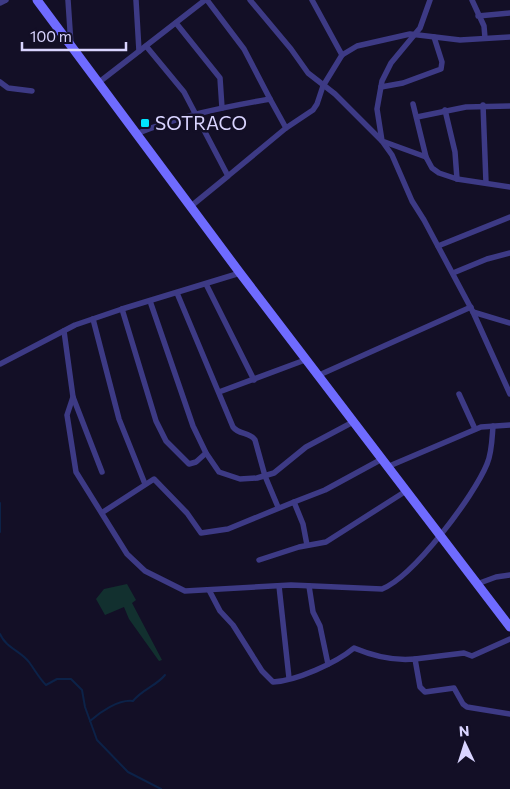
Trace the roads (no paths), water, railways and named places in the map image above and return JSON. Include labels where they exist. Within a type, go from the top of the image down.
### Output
[{"type":"street","points":[[0,3],[6,0]]},
{"type":"street","points":[[37,0],[240,274],[510,627]]},
{"type":"street","points":[[68,0],[71,47]]},
{"type":"street","points":[[136,0],[139,51]]},
{"type":"street","points":[[98,83],[206,0],[244,49],[286,128]]},
{"type":"street","points":[[250,0],[291,49],[308,73],[322,86],[335,94],[382,141],[392,155],[412,201],[472,310],[510,394]]},
{"type":"street","points":[[312,0],[342,55]]},
{"type":"street","points":[[382,141],[377,109],[383,77],[391,63],[420,28],[430,0]]},
{"type":"street","points":[[472,0],[484,26],[485,38]]},
{"type":"street","points":[[478,16],[510,13]]},
{"type":"street","points":[[176,23],[220,78],[222,108]]},
{"type":"street","points":[[190,206],[286,128],[313,110],[317,104],[322,86],[342,55],[357,46],[402,35],[454,40],[510,37]]},
{"type":"street","points":[[381,87],[403,83],[441,69],[442,62],[434,37]]},
{"type":"street","points":[[146,46],[184,92],[228,176]]},
{"type":"street","points":[[0,82],[8,88],[32,91]]},
{"type":"street","points":[[136,134],[166,121],[270,99]]},
{"type":"street","points":[[413,104],[426,158],[432,168],[457,179],[510,187]]},
{"type":"street","points":[[417,117],[445,110],[483,105],[510,106]]},
{"type":"street","points":[[483,105],[486,183]]},
{"type":"street","points":[[445,110],[455,152],[457,179]]},
{"type":"street","points":[[382,141],[426,158]]},
{"type":"street","points":[[438,246],[510,217]]},
{"type":"street","points":[[452,273],[487,259],[510,253]]},
{"type":"street","points":[[0,364],[64,331],[122,309],[240,274]]},
{"type":"street","points":[[206,284],[254,380]]},
{"type":"street","points":[[177,293],[234,430],[254,437],[265,476],[278,508]]},
{"type":"street","points":[[150,300],[193,426],[206,454],[219,472],[233,478],[249,480],[274,473],[306,447],[353,422]]},
{"type":"street","points":[[122,309],[151,407],[162,434],[172,448],[189,464],[196,462],[206,454]]},
{"type":"street","points":[[317,376],[472,310],[510,323]]},
{"type":"street","points":[[93,320],[119,419],[145,484]]},
{"type":"street","points":[[64,331],[74,397],[102,472]]},
{"type":"street","points":[[219,392],[305,360]]},
{"type":"street","points":[[459,394],[474,429]]},
{"type":"street","points":[[74,397],[67,415],[76,472],[83,486],[102,512],[127,554],[145,572],[185,591],[279,586],[382,589],[388,586],[412,566],[439,534],[452,523],[487,464],[493,426]]},
{"type":"street","points":[[102,512],[151,480],[156,480],[187,512],[201,534],[228,529],[325,490],[384,463],[474,429],[510,425]]},
{"type":"street","points":[[259,560],[331,539],[406,491]]},
{"type":"street","points":[[294,502],[303,524],[307,545]]},
{"type":"street","points":[[477,584],[496,577],[510,575]]},
{"type":"street","points":[[279,586],[289,678]]},
{"type":"street","points":[[309,586],[313,612],[320,626],[328,664]]},
{"type":"street","points":[[209,590],[220,611],[237,630],[270,680],[276,682],[328,664],[344,657],[354,648],[366,653],[399,659],[415,659],[464,653],[472,656],[510,640]]},
{"type":"street","points":[[415,659],[420,687],[425,692],[454,688],[463,704],[467,707],[510,714]]},
{"type":"waterway","points":[[0,503],[0,532]]},
{"type":"waterway","points":[[0,634],[6,643],[26,658],[46,685],[57,679],[71,679],[82,690],[85,707],[97,740],[128,772],[161,789]]},
{"type":"waterway","points":[[90,721],[104,710],[116,704],[133,701],[165,675]]},
{"type":"place","name":"SOTRACO","points":[[145,123]]}]
